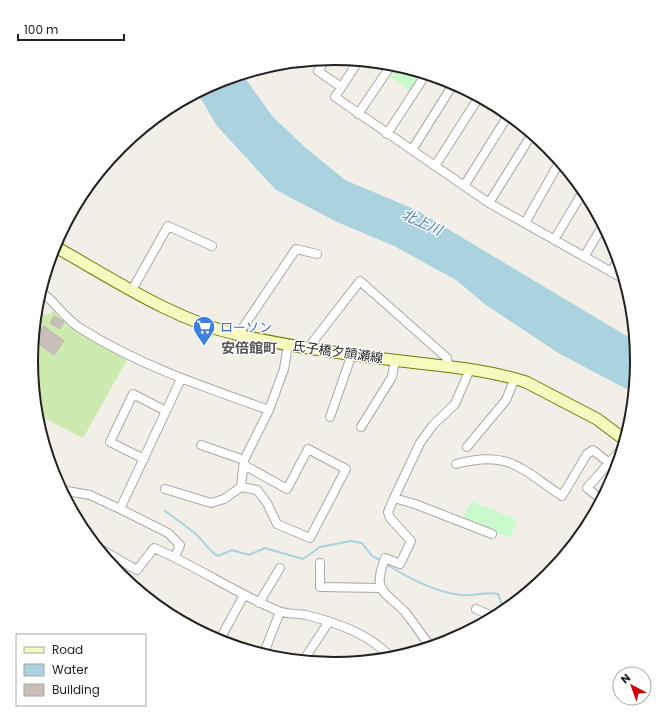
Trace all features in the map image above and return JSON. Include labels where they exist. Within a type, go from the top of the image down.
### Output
[{"type":"main road","name":"氏子橋夕顔瀬線","points":[[60,250],[132,290],[196,322],[238,335],[288,345],[470,369],[515,378],[526,382],[590,415],[620,437]]},
{"type":"street","points":[[322,66],[318,71],[341,88]]},
{"type":"street","points":[[355,66],[335,97],[489,203],[617,275]]},
{"type":"street","points":[[358,114],[388,70]]},
{"type":"street","points":[[388,134],[423,79]]},
{"type":"street","points":[[412,150],[450,89]]},
{"type":"street","points":[[435,166],[476,102]]},
{"type":"street","points":[[464,186],[505,120]]},
{"type":"street","points":[[489,203],[529,138]]},
{"type":"street","points":[[524,223],[557,166]]},
{"type":"street","points":[[554,240],[580,197]]},
{"type":"street","points":[[132,290],[168,226],[212,246]]},
{"type":"street","points":[[584,257],[599,231]]},
{"type":"street","points":[[238,335],[296,249],[317,254]]},
{"type":"street","points":[[611,272],[614,267]]},
{"type":"street","points":[[308,348],[360,281],[447,358],[448,366]]},
{"type":"street","points":[[46,295],[78,327],[132,357],[181,379],[269,410]]},
{"type":"street","points":[[165,489],[210,503],[224,500],[241,487],[244,463],[269,410],[284,369],[288,345]]},
{"type":"street","points":[[330,417],[352,354]]},
{"type":"street","points":[[361,427],[392,377],[395,360]]},
{"type":"street","points":[[427,642],[405,612],[383,593],[379,580],[385,558],[400,564],[411,541],[390,518],[388,512],[420,442],[433,425],[455,404],[470,369]]},
{"type":"street","points":[[467,447],[506,400],[515,378]]},
{"type":"street","points":[[120,509],[181,379]]},
{"type":"street","points":[[144,459],[110,442],[133,394],[166,411]]},
{"type":"street","points":[[201,445],[244,463],[287,489],[308,449],[346,469],[310,538],[278,524],[272,516],[268,503],[257,490],[241,487]]},
{"type":"street","points":[[456,464],[477,459],[496,458],[514,464],[562,496],[587,454],[593,450],[609,463]]},
{"type":"street","points":[[597,496],[587,488],[613,459]]},
{"type":"street","points":[[69,491],[90,495],[168,533],[180,544],[175,557]]},
{"type":"street","points":[[394,498],[415,504],[492,534]]},
{"type":"street","points":[[110,554],[137,570],[154,548],[175,557],[259,603],[280,612],[305,615],[362,634],[385,652]]},
{"type":"street","points":[[320,563],[320,586],[382,588]]},
{"type":"street","points":[[259,603],[280,568]]},
{"type":"street","points":[[222,635],[244,595]]},
{"type":"street","points":[[476,609],[487,614]]},
{"type":"street","points":[[265,649],[280,612]]},
{"type":"street","points":[[307,655],[328,623]]},
{"type":"green space","points":[[394,71],[419,78],[410,90],[390,77]]},
{"type":"green space","points":[[55,309],[94,340],[127,360],[83,438],[44,418],[39,380],[39,342],[42,316],[50,314]]},
{"type":"green space","points":[[471,501],[517,520],[510,538],[463,518]]},
{"type":"water","name":"北上川","points":[[245,79],[273,117],[307,149],[345,180],[416,210],[629,337],[630,361],[628,390],[560,354],[486,305],[456,280],[394,246],[337,222],[276,190],[217,126],[200,97]]},
{"type":"building","points":[[54,316],[64,322],[60,329],[50,323]]},
{"type":"building","points":[[44,326],[64,341],[54,355],[40,345],[39,347],[40,331]]},
{"type":"waterway","points":[[165,511],[194,533],[218,556],[232,550],[249,555],[265,548],[303,559],[320,547],[351,541],[362,543],[372,556],[382,561]]},
{"type":"waterway","points":[[386,564],[412,579],[441,591],[466,595],[488,593],[498,594],[502,604]]},
{"type":"place","name":"ローソン","points":[[204,346]]},
{"type":"district","name":"安倍館町","points":[[249,348]]}]
